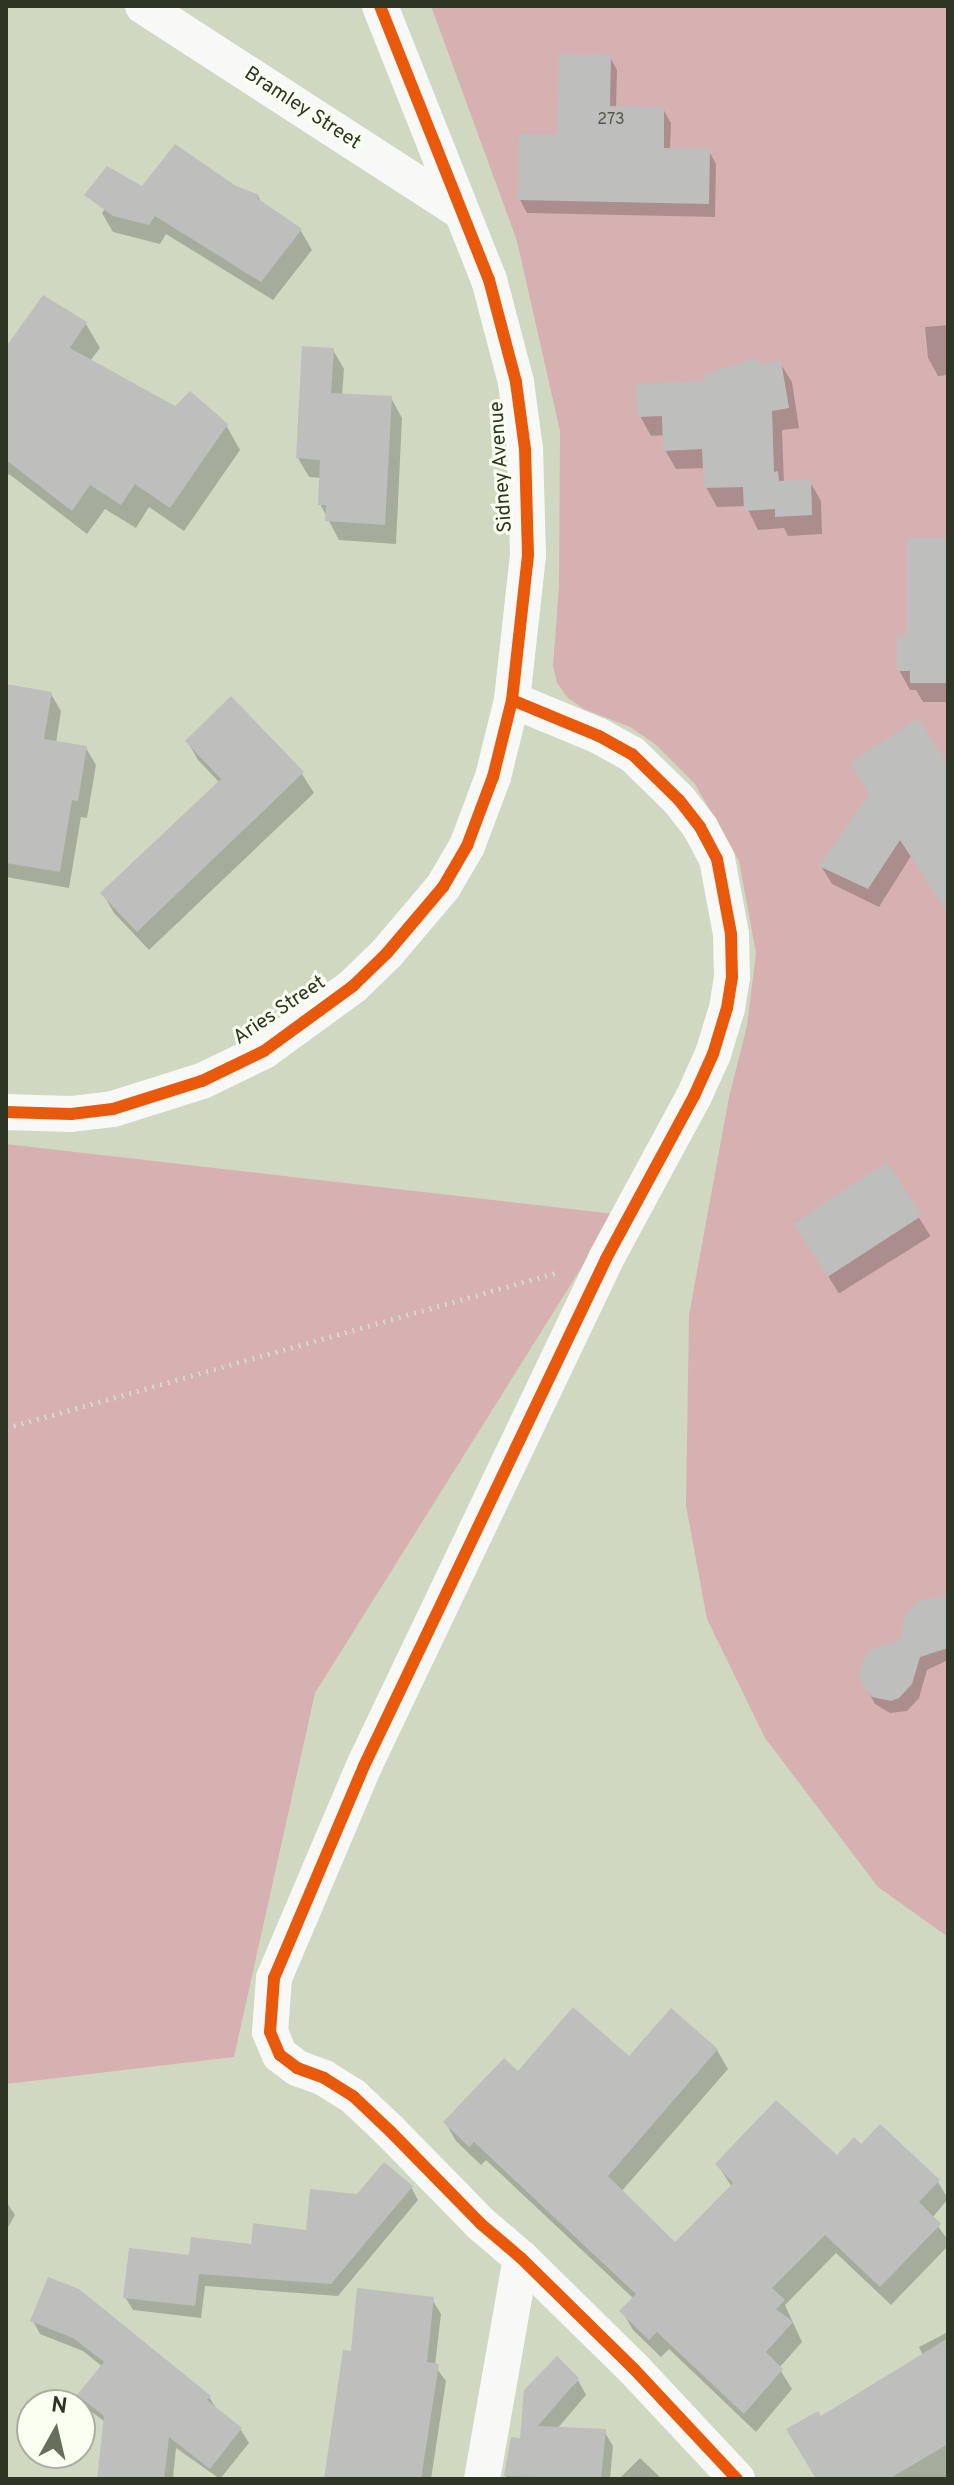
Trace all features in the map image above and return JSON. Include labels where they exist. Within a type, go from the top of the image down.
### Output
[{"type":"street","name":"Bramley Street","points":[[143,6],[461,212]]},
{"type":"street","name":"Sidney Avenue","points":[[380,6],[489,280],[516,382],[525,449],[528,555],[512,700],[479,816],[467,846],[443,887]]},
{"type":"street","points":[[512,700],[599,736],[632,754],[679,800],[717,859],[729,920],[732,977],[713,1054],[606,1259],[364,1766],[274,1978],[269,2006],[270,2032],[280,2055],[297,2068],[324,2078],[353,2096],[481,2224],[521,2258],[654,2389],[737,2479]]},
{"type":"street","name":"Aries Street","points":[[6,1112],[71,1114],[113,1109],[202,1081],[264,1051],[353,986],[387,953],[443,887]]},
{"type":"street","points":[[482,2479],[521,2258]]},
{"type":"path","points":[[6,1428],[606,1259]]},
{"type":"shaded area","points":[[431,6],[948,6],[948,1937],[878,1887],[765,1738],[707,1619],[686,1506],[689,1315],[729,1097],[747,1026],[756,953],[739,861],[695,784],[655,744],[630,727],[584,709],[568,698],[557,683],[553,666],[559,586],[560,431],[517,241]]},
{"type":"shaded area","points":[[6,1144],[615,1214],[315,1693],[234,2057],[6,2084]]},
{"type":"building","points":[[559,54],[611,55],[610,106],[664,107],[664,148],[710,149],[709,204],[518,200],[519,134],[557,134]]},
{"type":"building","points":[[175,144],[236,186],[259,195],[257,198],[302,229],[261,282],[155,216],[149,225],[113,216],[84,195],[107,166],[142,186]]},
{"type":"building","points":[[43,295],[87,322],[70,348],[175,406],[190,391],[228,424],[170,508],[135,484],[121,505],[90,485],[72,511],[6,460],[6,347]]},
{"type":"building","points":[[302,346],[334,348],[331,393],[392,396],[385,525],[325,521],[326,505],[318,505],[320,460],[296,458]]},
{"type":"building","points":[[757,358],[759,364],[781,361],[789,408],[772,411],[774,472],[778,471],[779,481],[811,479],[812,515],[775,517],[775,509],[744,511],[743,487],[704,488],[702,449],[663,451],[662,416],[638,417],[636,384],[704,381],[704,374]]},
{"type":"building","points":[[907,538],[948,538],[948,683],[910,683],[910,671],[897,671],[897,635],[907,635]]},
{"type":"building","points":[[6,684],[52,692],[44,739],[87,746],[78,801],[72,800],[60,872],[6,863]]},
{"type":"building","points":[[231,696],[304,772],[137,932],[100,893],[221,779],[185,741]]},
{"type":"building","points":[[918,718],[948,764],[948,914],[900,840],[868,889],[819,866],[869,793],[850,763]]},
{"type":"building","points":[[887,1162],[922,1216],[828,1277],[793,1223]]},
{"type":"building","points":[[948,1595],[948,1648],[920,1657],[912,1684],[899,1698],[891,1701],[872,1697],[861,1682],[859,1673],[865,1655],[872,1649],[901,1639],[904,1616],[916,1601]]},
{"type":"building","points":[[573,2007],[629,2056],[671,2008],[718,2049],[608,2176],[675,2242],[733,2183],[715,2164],[776,2100],[837,2155],[854,2137],[861,2144],[880,2124],[940,2180],[919,2202],[941,2224],[880,2287],[825,2235],[772,2288],[785,2300],[776,2309],[793,2322],[766,2352],[783,2369],[744,2414],[657,2332],[649,2340],[619,2311],[636,2294],[474,2142],[469,2147],[443,2122],[504,2058],[518,2071]]},
{"type":"building","points":[[384,2162],[413,2186],[331,2284],[199,2274],[195,2306],[123,2298],[129,2248],[189,2255],[191,2237],[251,2244],[253,2223],[306,2230],[310,2189],[357,2194]]},
{"type":"building","points":[[48,2277],[79,2289],[211,2396],[207,2400],[242,2428],[210,2469],[169,2437],[164,2479],[97,2479],[104,2416],[96,2410],[96,2389],[82,2389],[104,2362],[73,2338],[30,2321]]},
{"type":"building","points":[[357,2288],[434,2297],[427,2362],[439,2364],[421,2479],[324,2479],[343,2350],[351,2351]]},
{"type":"building","points":[[948,2338],[948,2444],[889,2479],[816,2479],[786,2429],[818,2411],[821,2416]]},
{"type":"building","points":[[557,2356],[579,2378],[538,2426],[606,2429],[601,2479],[504,2476],[511,2437],[520,2438],[524,2390]]},
{"type":"cycle path","points":[[6,1112],[71,1114],[113,1109],[202,1081],[264,1051],[353,986],[387,953],[443,887],[467,846],[493,777],[512,700],[528,555],[525,449],[516,382],[489,280],[380,6]]},
{"type":"cycle path","points":[[512,700],[599,736],[632,754],[679,800],[700,827],[717,859],[731,934],[732,977],[727,1008],[713,1054],[694,1096],[606,1259],[364,1766],[274,1978],[270,2032],[280,2055],[297,2068],[324,2078],[353,2096],[390,2131],[481,2224],[521,2258],[634,2369],[737,2479]]}]
